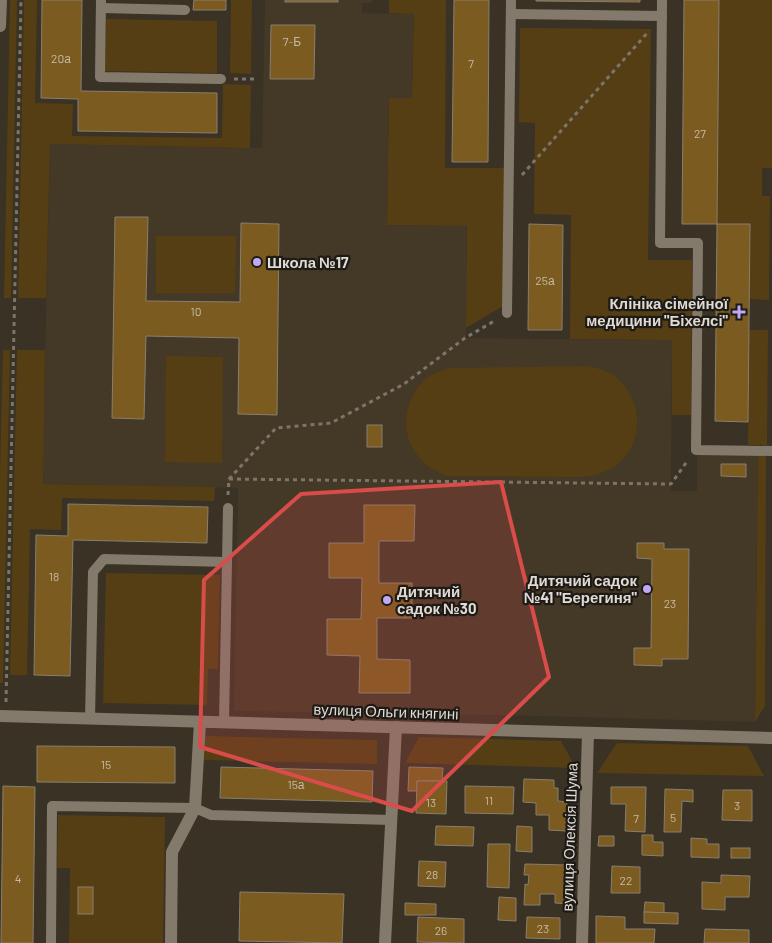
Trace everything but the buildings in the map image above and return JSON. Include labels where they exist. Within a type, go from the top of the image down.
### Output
[{"type":"street","points":[[0,26],[1,0]]},
{"type":"street","name":"вулиця Ольги княгині","points":[[3,716],[772,738]]},
{"type":"street","points":[[171,943],[172,852],[194,808],[200,722]]},
{"type":"street","points":[[385,943],[396,727]]},
{"type":"street","name":"вулиця Олексія Шума","points":[[582,943],[588,733]]},
{"type":"lane","points":[[508,313],[511,0]]},
{"type":"lane","points":[[662,0],[660,243],[698,243],[696,450],[772,450]]},
{"type":"lane","points":[[185,10],[101,4],[100,77],[220,79]]},
{"type":"lane","points":[[511,14],[662,16]]},
{"type":"lane","points":[[224,723],[228,508]]},
{"type":"lane","points":[[90,719],[93,572],[104,559],[227,562]]},
{"type":"lane","points":[[51,943],[52,806],[194,808],[211,815],[391,820]]},
{"type":"path","points":[[3,716],[21,0]]},
{"type":"path","points":[[509,190],[662,16]]},
{"type":"path","points":[[220,79],[256,79]]},
{"type":"path","points":[[228,488],[228,479],[276,428],[331,423],[404,384],[466,338],[508,313]]},
{"type":"path","points":[[228,479],[671,484],[696,450]]},
{"type":"highlighted area","points":[[501,482],[549,677],[412,811],[200,747],[204,580],[301,494]]},
{"type":"shaded area","points":[[10,0],[17,0],[11,298],[4,298]]},
{"type":"shaded area","points":[[24,0],[37,0],[35,103],[73,104],[72,136],[222,138],[223,84],[251,85],[250,148],[50,144],[46,298],[18,298]]},
{"type":"shaded area","points":[[231,0],[252,0],[251,74],[230,73]]},
{"type":"shaded area","points":[[265,0],[372,0],[372,3],[362,3],[362,13],[414,14],[412,98],[389,98],[387,225],[467,226],[466,338],[672,340],[671,491],[697,491],[697,455],[758,455],[755,722],[234,711],[238,488],[42,484],[50,144],[262,148]]},
{"type":"shaded area","points":[[389,0],[446,0],[445,168],[505,168],[503,306],[466,328],[467,226],[387,225],[389,98],[412,98],[414,14],[389,13]]},
{"type":"shaded area","points":[[719,0],[772,0],[772,168],[762,168],[762,196],[770,196],[769,300],[750,299],[750,224],[717,224]]},
{"type":"shaded area","points":[[106,19],[217,21],[217,73],[105,71]]},
{"type":"shaded area","points":[[520,28],[651,29],[648,260],[692,260],[691,415],[672,415],[672,340],[570,339],[571,215],[534,214],[535,123],[519,122]]},
{"type":"shaded area","points":[[156,236],[236,236],[235,293],[156,293]]},
{"type":"shaded area","points":[[749,330],[768,330],[767,445],[748,445]]},
{"type":"shaded area","points":[[3,350],[10,350],[3,683],[0,683],[0,472]]},
{"type":"shaded area","points":[[17,350],[45,350],[43,484],[215,487],[214,501],[62,498],[61,530],[30,529],[27,675],[10,675]]},
{"type":"shaded area","points":[[166,356],[223,357],[222,463],[165,462]]},
{"type":"shaded area","points":[[583,366],[602,370],[619,380],[628,391],[637,417],[637,431],[626,455],[617,465],[604,472],[581,477],[448,476],[436,471],[422,461],[412,448],[406,426],[409,404],[420,385],[433,374],[450,368]]},
{"type":"shaded area","points":[[758,455],[766,455],[765,706],[755,722]]},
{"type":"shaded area","points":[[106,573],[220,575],[218,669],[208,669],[207,705],[103,703]]},
{"type":"shaded area","points":[[205,736],[377,740],[377,764],[204,760]]},
{"type":"shaded area","points":[[419,737],[561,741],[576,768],[405,763]]},
{"type":"shaded area","points":[[617,743],[748,746],[764,776],[597,773]]},
{"type":"shaded area","points":[[58,815],[165,817],[163,943],[69,943],[70,868],[57,868]]},
{"type":"place","name":"Школа №17","points":[[257,262]]},
{"type":"place","name":"Клініка сімейної медицини \"Біхелсі\"","points":[[739,312]]},
{"type":"place","name":"Дитячий садок №41 \"Берегиня\"","points":[[647,589]]},
{"type":"place","name":"Дитячий садок №30","points":[[387,600]]}]
